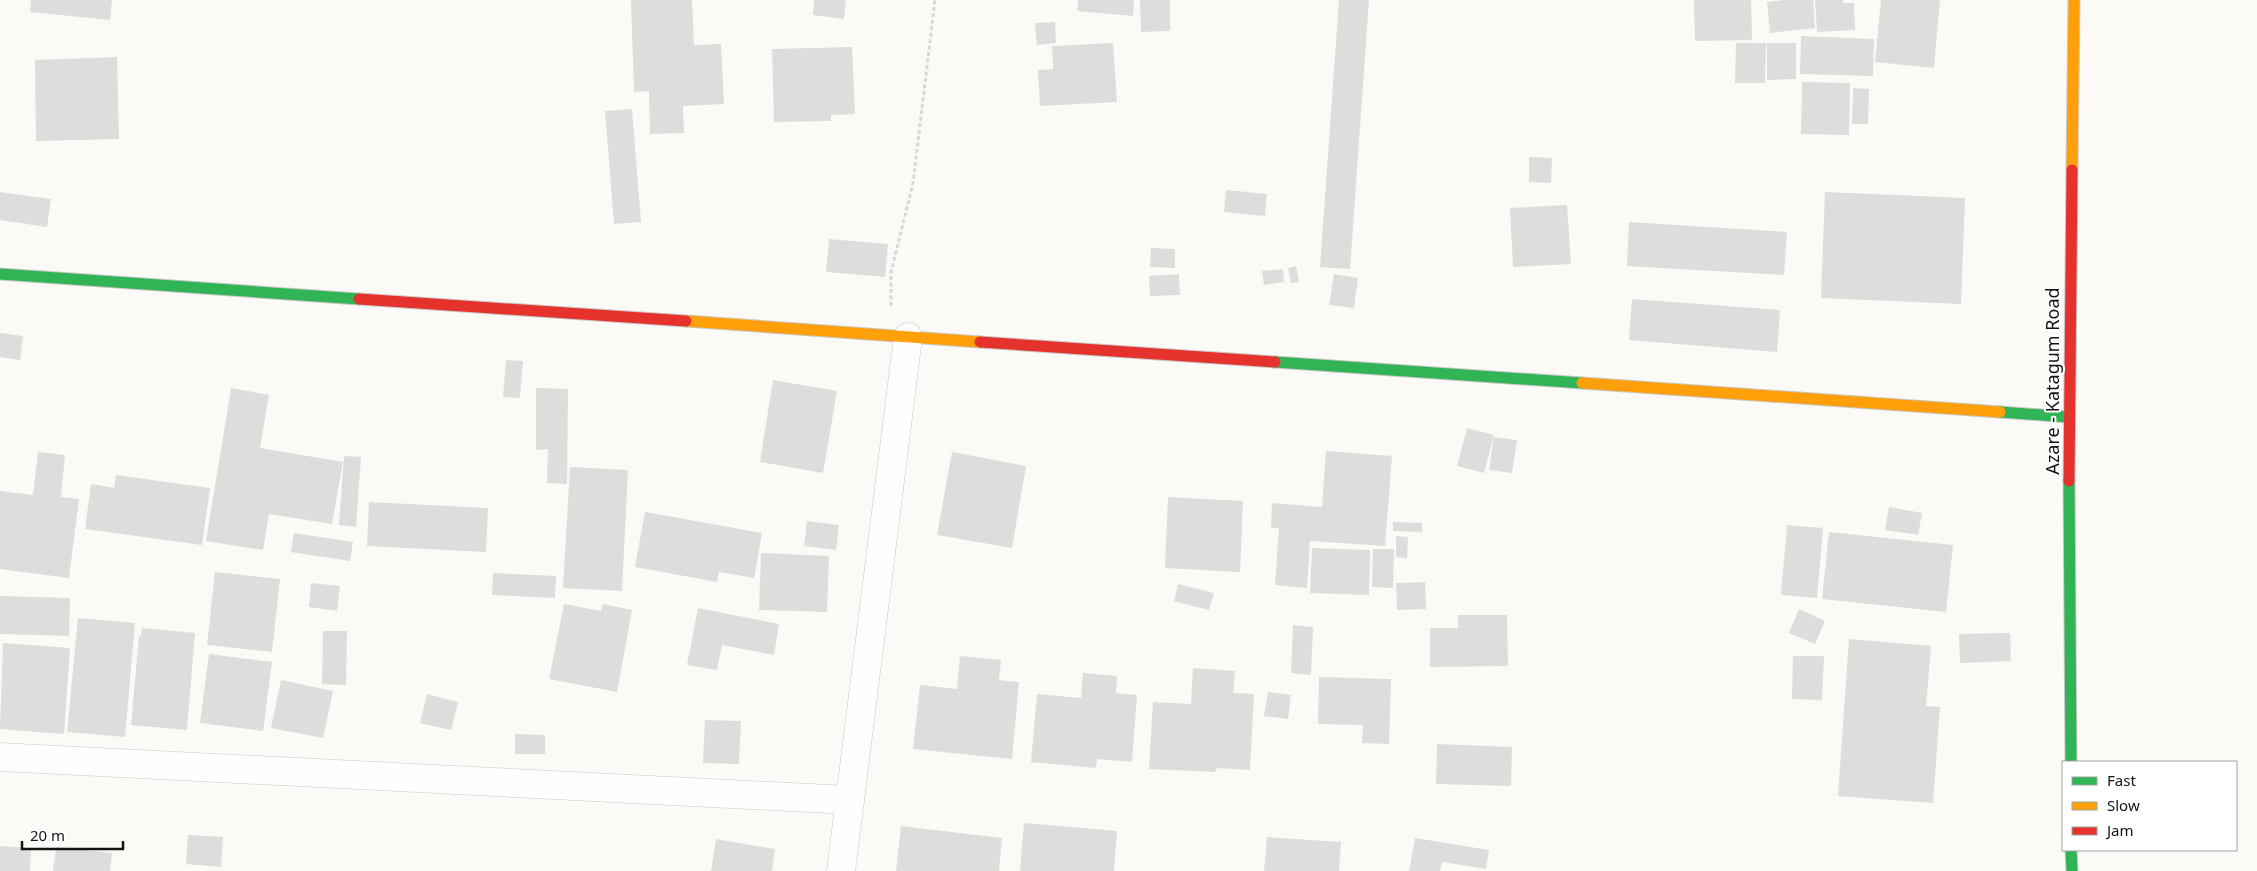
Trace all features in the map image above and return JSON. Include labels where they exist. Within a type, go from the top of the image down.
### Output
[{"type":"street","name":"Azare - Katagum Road","points":[[2071,761],[2068,417],[2074,0]]},
{"type":"street","points":[[0,274],[2068,417]]},
{"type":"street","points":[[841,871],[908,338]]},
{"type":"street","points":[[0,757],[850,800]]},
{"type":"street","points":[[2071,851],[2072,871]]},
{"type":"path","points":[[908,338],[891,306],[891,272],[913,183],[935,0]]},
{"type":"building","points":[[31,0],[112,0],[110,20],[30,12]]},
{"type":"building","points":[[631,0],[692,0],[694,45],[721,44],[724,104],[683,106],[684,133],[650,134],[649,91],[634,92]]},
{"type":"building","points":[[814,0],[846,0],[844,19],[813,15]]},
{"type":"building","points":[[1078,0],[1134,0],[1133,16],[1077,11]]},
{"type":"building","points":[[1140,0],[1170,0],[1170,31],[1141,32]]},
{"type":"building","points":[[1339,0],[1369,0],[1350,269],[1320,267]]},
{"type":"building","points":[[1694,0],[1751,0],[1752,40],[1695,41]]},
{"type":"building","points":[[1813,0],[1815,28],[1770,33],[1767,2]]},
{"type":"building","points":[[1815,0],[1843,0],[1843,3],[1854,3],[1855,30],[1817,32]]},
{"type":"building","points":[[1881,0],[1940,0],[1934,68],[1875,62]]},
{"type":"building","points":[[1055,22],[1056,43],[1037,45],[1035,23]]},
{"type":"building","points":[[1801,36],[1874,39],[1873,76],[1800,74]]},
{"type":"building","points":[[1113,43],[1117,102],[1040,106],[1038,70],[1053,69],[1052,46]]},
{"type":"building","points":[[1736,43],[1766,43],[1765,83],[1735,83]]},
{"type":"building","points":[[1767,43],[1796,43],[1796,79],[1767,80]]},
{"type":"building","points":[[852,47],[855,114],[831,115],[831,121],[774,122],[772,49]]},
{"type":"building","points":[[117,57],[119,139],[36,141],[35,60]]},
{"type":"building","points":[[1802,82],[1850,83],[1849,135],[1801,134]]},
{"type":"building","points":[[1853,88],[1869,89],[1868,124],[1852,124]]},
{"type":"building","points":[[632,109],[641,222],[614,224],[605,111]]},
{"type":"building","points":[[1529,157],[1552,158],[1551,183],[1529,182]]},
{"type":"building","points":[[1226,190],[1267,194],[1265,216],[1224,212]]},
{"type":"building","points":[[0,192],[51,199],[47,227],[0,220]]},
{"type":"building","points":[[1825,192],[1965,198],[1961,304],[1821,298]]},
{"type":"building","points":[[1567,205],[1571,264],[1513,267],[1510,208]]},
{"type":"building","points":[[1629,222],[1787,232],[1784,275],[1627,266]]},
{"type":"building","points":[[829,239],[888,244],[885,277],[826,272]]},
{"type":"building","points":[[1151,248],[1175,249],[1175,268],[1150,267]]},
{"type":"building","points":[[1296,266],[1299,282],[1291,283],[1288,268]]},
{"type":"building","points":[[1283,269],[1284,282],[1264,285],[1262,271]]},
{"type":"building","points":[[1179,274],[1180,295],[1150,296],[1149,276]]},
{"type":"building","points":[[1334,274],[1358,278],[1354,308],[1329,305]]},
{"type":"building","points":[[1632,299],[1780,310],[1777,352],[1629,340]]},
{"type":"building","points":[[0,333],[23,336],[20,360],[0,357]]},
{"type":"building","points":[[506,360],[523,361],[520,398],[503,397]]},
{"type":"building","points":[[773,380],[837,391],[823,473],[760,462]]},
{"type":"building","points":[[231,388],[269,395],[260,448],[343,462],[332,524],[269,514],[263,550],[206,541]]},
{"type":"building","points":[[536,388],[568,389],[567,484],[547,483],[548,449],[536,450]]},
{"type":"building","points":[[1467,428],[1494,435],[1484,473],[1457,466]]},
{"type":"building","points":[[1494,437],[1517,440],[1512,473],[1489,470]]},
{"type":"building","points":[[1326,451],[1392,456],[1385,546],[1310,541],[1307,588],[1275,585],[1279,528],[1271,528],[1272,503],[1322,507]]},
{"type":"building","points":[[38,452],[65,455],[61,497],[79,499],[69,578],[0,569],[0,491],[33,495]]},
{"type":"building","points":[[952,452],[1026,466],[1012,548],[937,535]]},
{"type":"building","points":[[344,456],[361,457],[356,527],[339,525]]},
{"type":"building","points":[[570,467],[628,470],[622,591],[563,588]]},
{"type":"building","points":[[116,475],[210,488],[202,545],[85,529],[91,484],[114,488]]},
{"type":"building","points":[[1168,497],[1243,501],[1240,572],[1165,568]]},
{"type":"building","points":[[369,502],[488,508],[486,552],[367,546]]},
{"type":"building","points":[[1889,507],[1922,513],[1918,535],[1885,530]]},
{"type":"building","points":[[645,512],[762,533],[754,578],[719,572],[717,582],[635,567]]},
{"type":"building","points":[[807,521],[839,525],[836,550],[804,546]]},
{"type":"building","points":[[1393,522],[1422,523],[1422,532],[1393,531]]},
{"type":"building","points":[[1787,525],[1823,528],[1817,598],[1781,595]]},
{"type":"building","points":[[1829,532],[1953,545],[1946,612],[1822,599]]},
{"type":"building","points":[[294,533],[353,542],[350,561],[291,552]]},
{"type":"building","points":[[1396,536],[1408,537],[1407,558],[1396,557]]},
{"type":"building","points":[[1312,548],[1370,550],[1369,595],[1310,593]]},
{"type":"building","points":[[1373,549],[1394,549],[1393,588],[1372,587]]},
{"type":"building","points":[[761,553],[829,556],[827,612],[759,610]]},
{"type":"building","points":[[215,572],[280,579],[272,652],[207,645]]},
{"type":"building","points":[[493,573],[556,576],[555,598],[492,595]]},
{"type":"building","points":[[1425,582],[1426,609],[1397,610],[1396,583]]},
{"type":"building","points":[[311,583],[340,586],[337,611],[309,607]]},
{"type":"building","points":[[1178,584],[1214,593],[1209,610],[1174,601]]},
{"type":"building","points":[[0,596],[70,598],[69,636],[0,634]]},
{"type":"building","points":[[564,604],[601,611],[603,604],[632,610],[617,692],[549,679]]},
{"type":"building","points":[[698,608],[779,624],[774,655],[722,645],[717,670],[687,665]]},
{"type":"building","points":[[1799,609],[1825,621],[1815,644],[1789,633]]},
{"type":"building","points":[[1458,615],[1507,615],[1508,666],[1430,667],[1430,628],[1458,628]]},
{"type":"building","points":[[78,618],[135,623],[125,737],[67,732]]},
{"type":"building","points":[[1293,625],[1313,627],[1311,675],[1291,673]]},
{"type":"building","points":[[142,628],[195,633],[187,730],[131,725],[139,636],[141,636]]},
{"type":"building","points":[[323,631],[347,631],[346,685],[322,684]]},
{"type":"building","points":[[2010,633],[2011,661],[1960,663],[1959,634]]},
{"type":"building","points":[[1849,639],[1931,646],[1926,706],[1940,707],[1933,803],[1838,796]]},
{"type":"building","points":[[3,643],[70,648],[64,734],[0,729]]},
{"type":"building","points":[[209,654],[272,662],[263,731],[200,723]]},
{"type":"building","points":[[960,656],[1001,660],[999,680],[1019,682],[1012,759],[913,749],[920,685],[957,689]]},
{"type":"building","points":[[1793,656],[1824,656],[1822,700],[1792,699]]},
{"type":"building","points":[[1193,668],[1235,671],[1233,693],[1254,694],[1250,770],[1216,768],[1215,772],[1149,769],[1153,702],[1191,704]]},
{"type":"building","points":[[1083,673],[1117,676],[1116,693],[1137,695],[1132,762],[1097,759],[1096,768],[1031,762],[1037,694],[1081,698]]},
{"type":"building","points":[[1319,677],[1391,679],[1389,744],[1362,743],[1363,725],[1318,724]]},
{"type":"building","points":[[281,680],[333,691],[323,738],[271,728]]},
{"type":"building","points":[[1268,692],[1291,695],[1288,719],[1264,716]]},
{"type":"building","points":[[427,694],[458,702],[451,730],[420,723]]},
{"type":"building","points":[[705,720],[741,721],[739,764],[703,763]]},
{"type":"building","points":[[515,734],[545,735],[545,754],[515,754]]},
{"type":"building","points":[[1437,744],[1512,747],[1511,786],[1436,784]]},
{"type":"building","points":[[1024,823],[1117,831],[1114,871],[1020,871]]},
{"type":"building","points":[[901,826],[1002,838],[999,871],[896,871]]},
{"type":"building","points":[[188,835],[223,837],[221,867],[186,864]]},
{"type":"building","points":[[1267,837],[1341,842],[1339,871],[1264,871]]},
{"type":"building","points":[[1415,838],[1489,850],[1486,869],[1442,862],[1440,871],[1409,871]]},
{"type":"building","points":[[716,839],[775,849],[772,871],[711,871]]},
{"type":"building","points":[[0,846],[31,848],[30,871],[0,871]]},
{"type":"building","points":[[56,847],[112,853],[110,871],[53,871]]},
{"type":"traffic: fast","points":[[0,274],[359,299]]},
{"type":"traffic: fast","points":[[1275,362],[1582,383]]},
{"type":"traffic: fast","points":[[2000,412],[2068,417]]},
{"type":"traffic: fast","points":[[2069,481],[2071,761]]},
{"type":"traffic: fast","points":[[2071,851],[2072,871]]},
{"type":"traffic: slow","points":[[2072,170],[2074,0]]},
{"type":"traffic: slow","points":[[686,321],[980,342]]},
{"type":"traffic: slow","points":[[1582,383],[2000,412]]},
{"type":"traffic: jam","points":[[2069,481],[2072,170]]},
{"type":"traffic: jam","points":[[359,299],[686,321]]},
{"type":"traffic: jam","points":[[980,342],[1275,362]]}]
